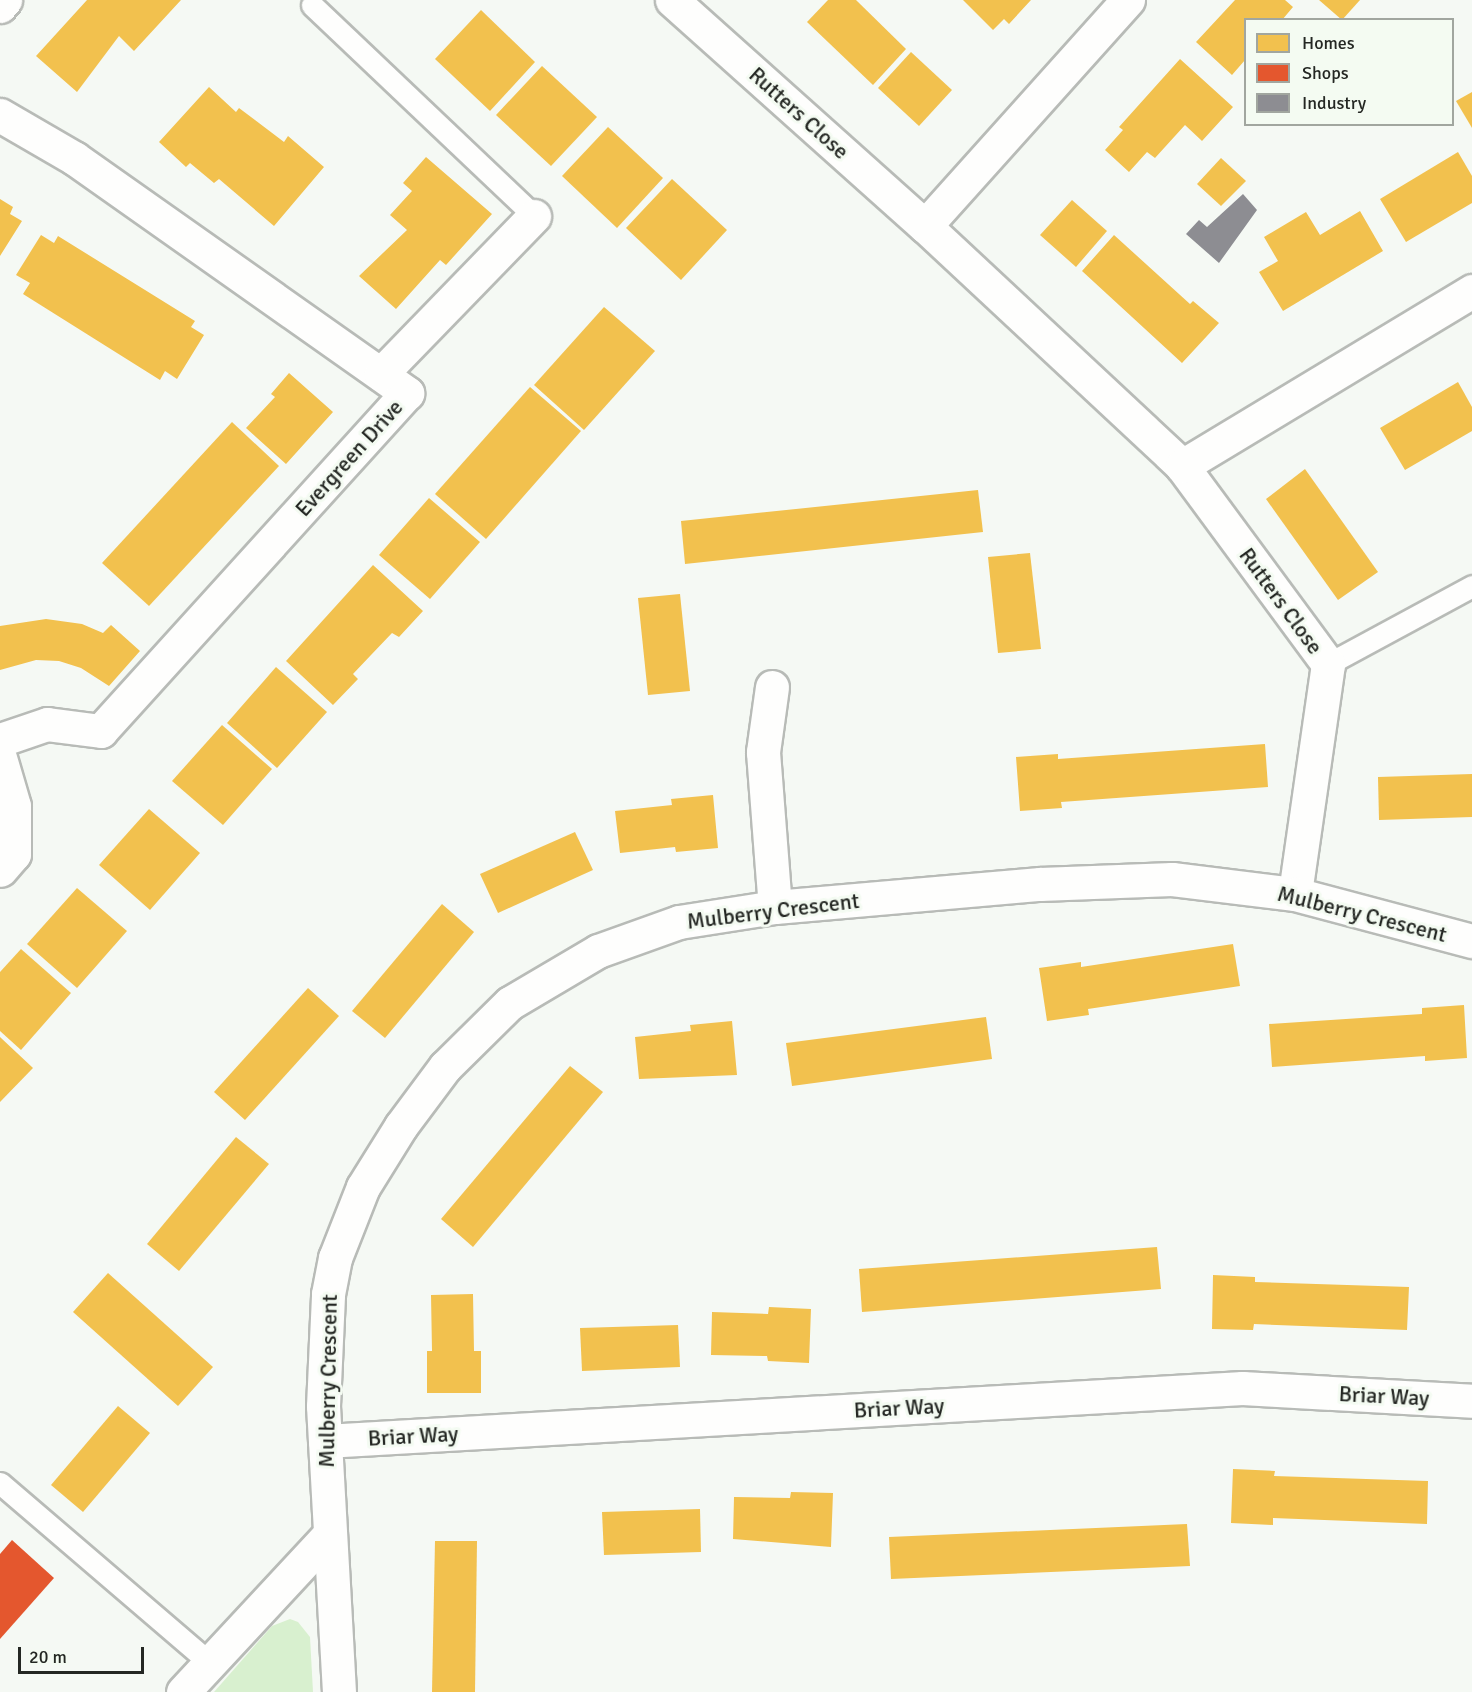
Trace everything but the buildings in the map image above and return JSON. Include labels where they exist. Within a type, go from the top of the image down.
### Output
[{"type":"street","points":[[0,6],[5,0]]},
{"type":"street","name":"Rutters Close","points":[[672,0],[925,226],[1182,466],[1328,664],[1295,894]]},
{"type":"street","points":[[925,226],[1128,0]]},
{"type":"street","name":"Evergreen Drive","points":[[0,115],[75,158],[407,393],[101,731],[47,724],[0,740]]},
{"type":"street","points":[[381,374],[534,216]]},
{"type":"street","points":[[1182,466],[1472,291]]},
{"type":"street","points":[[772,687],[763,752],[775,907]]},
{"type":"street","points":[[0,758],[14,806],[14,854],[0,870]]},
{"type":"street","name":"Mulberry Crescent","points":[[339,1692],[328,1535],[325,1441],[326,1332],[335,1258],[363,1187],[445,1067],[510,1003],[598,951],[679,922],[775,907],[1040,884],[1172,879],[1295,894],[1472,941]]},
{"type":"street","name":"Briar Way","points":[[325,1441],[1242,1388],[1472,1401]]},
{"type":"street","points":[[183,1692],[328,1535]]},
{"type":"lane","points":[[312,5],[534,216]]},
{"type":"lane","points":[[1328,664],[1472,586]]},
{"type":"lane","points":[[0,1483],[210,1663]]},
{"type":"green space","points":[[290,1619],[298,1622],[310,1637],[313,1692],[214,1692],[272,1626]]}]
